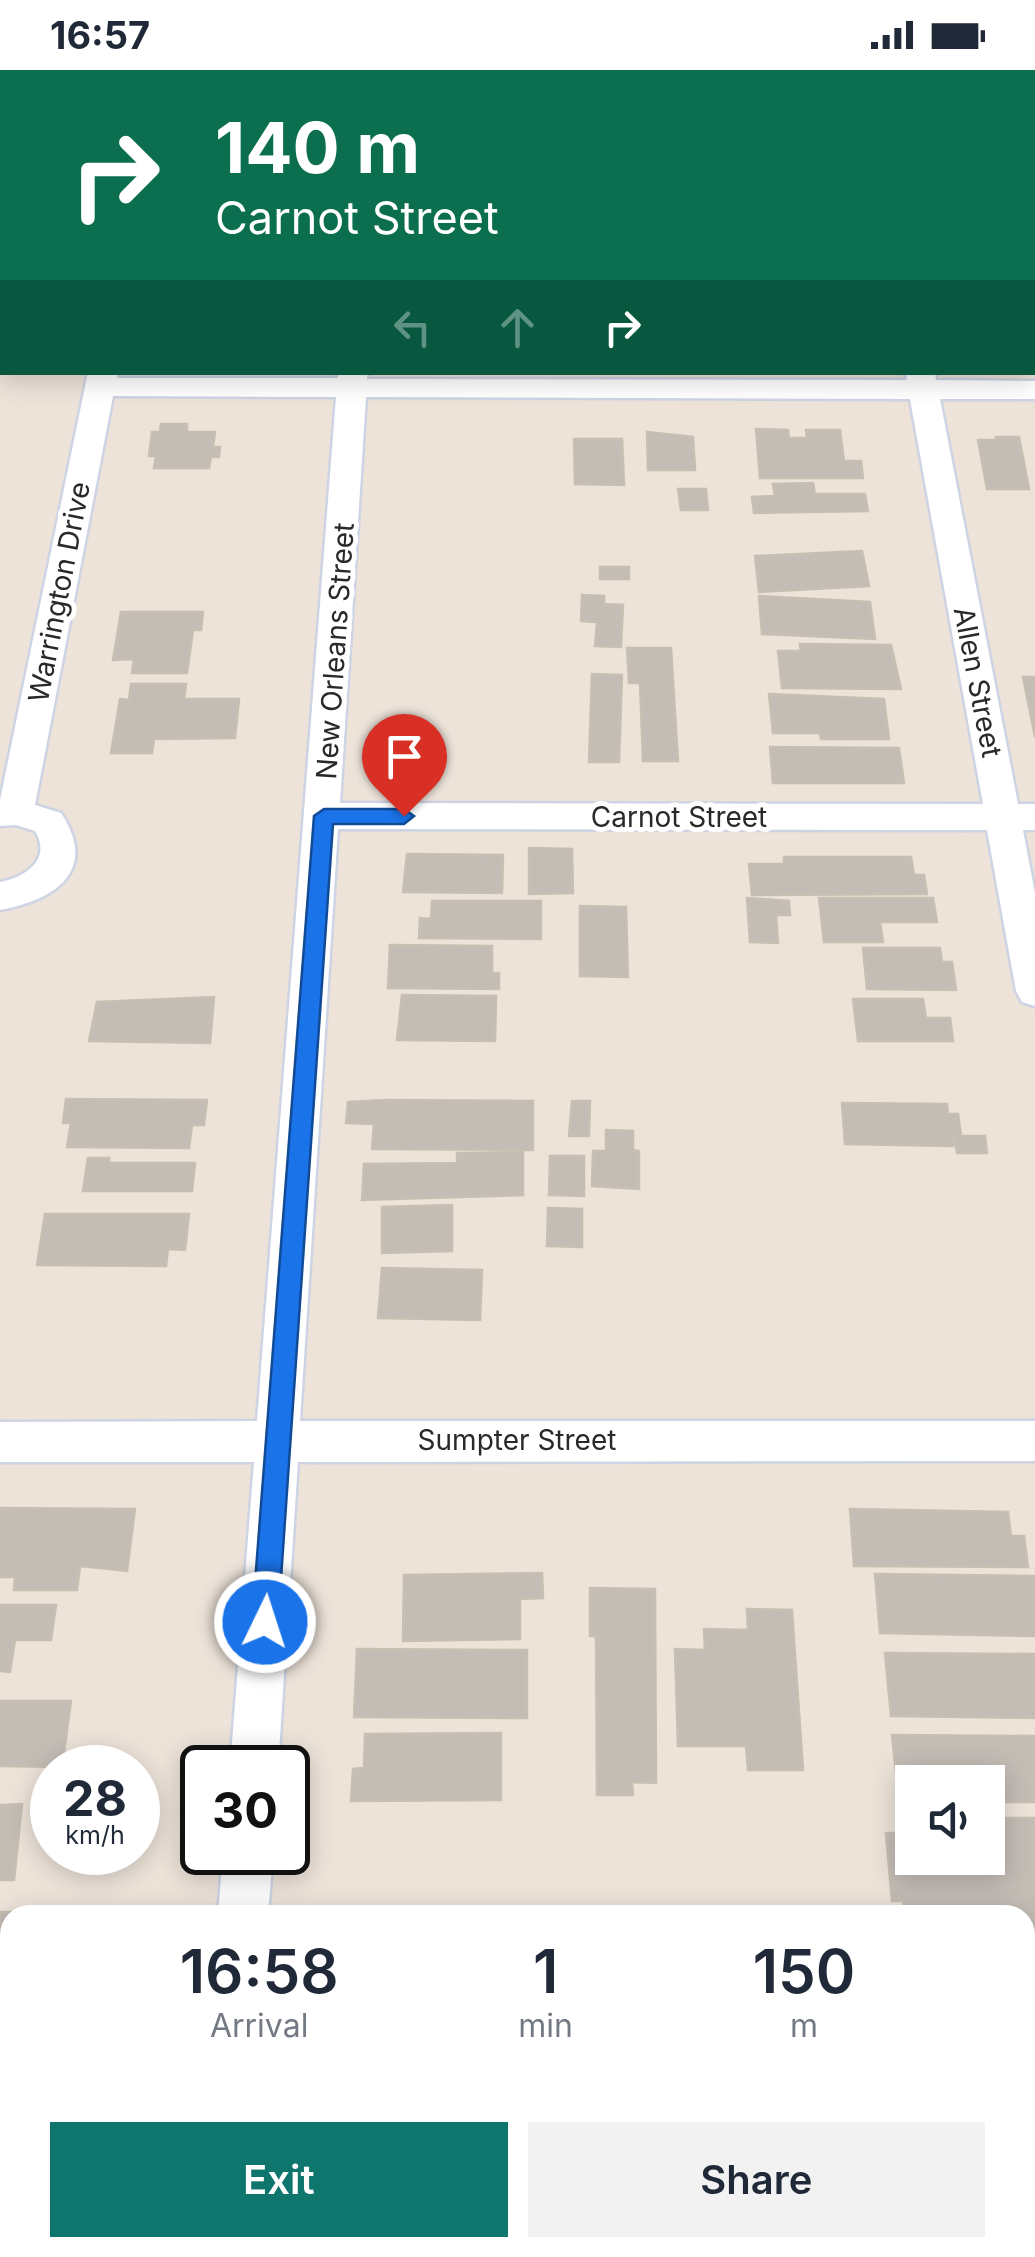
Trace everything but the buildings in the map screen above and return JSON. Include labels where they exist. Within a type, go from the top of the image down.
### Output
[{"type":"street","points":[[101,380],[922,381],[1035,390]]},
{"type":"street","name":"Warrington Drive","points":[[0,896],[40,883],[60,858],[57,832],[48,822],[8,812],[101,380]]},
{"type":"street","name":"New Orleans Street","points":[[256,1745],[353,381]]},
{"type":"street","name":"Allen Street","points":[[922,381],[1019,817],[1035,991]]},
{"type":"street","name":"Carnot Street","points":[[324,816],[1019,817]]},
{"type":"street","name":"Sumpter Street","points":[[0,1442],[1035,1441]]},
{"type":"street","points":[[245,1905],[247,1875]]},
{"type":"route","points":[[265,1622],[324,816],[404,816]]}]
